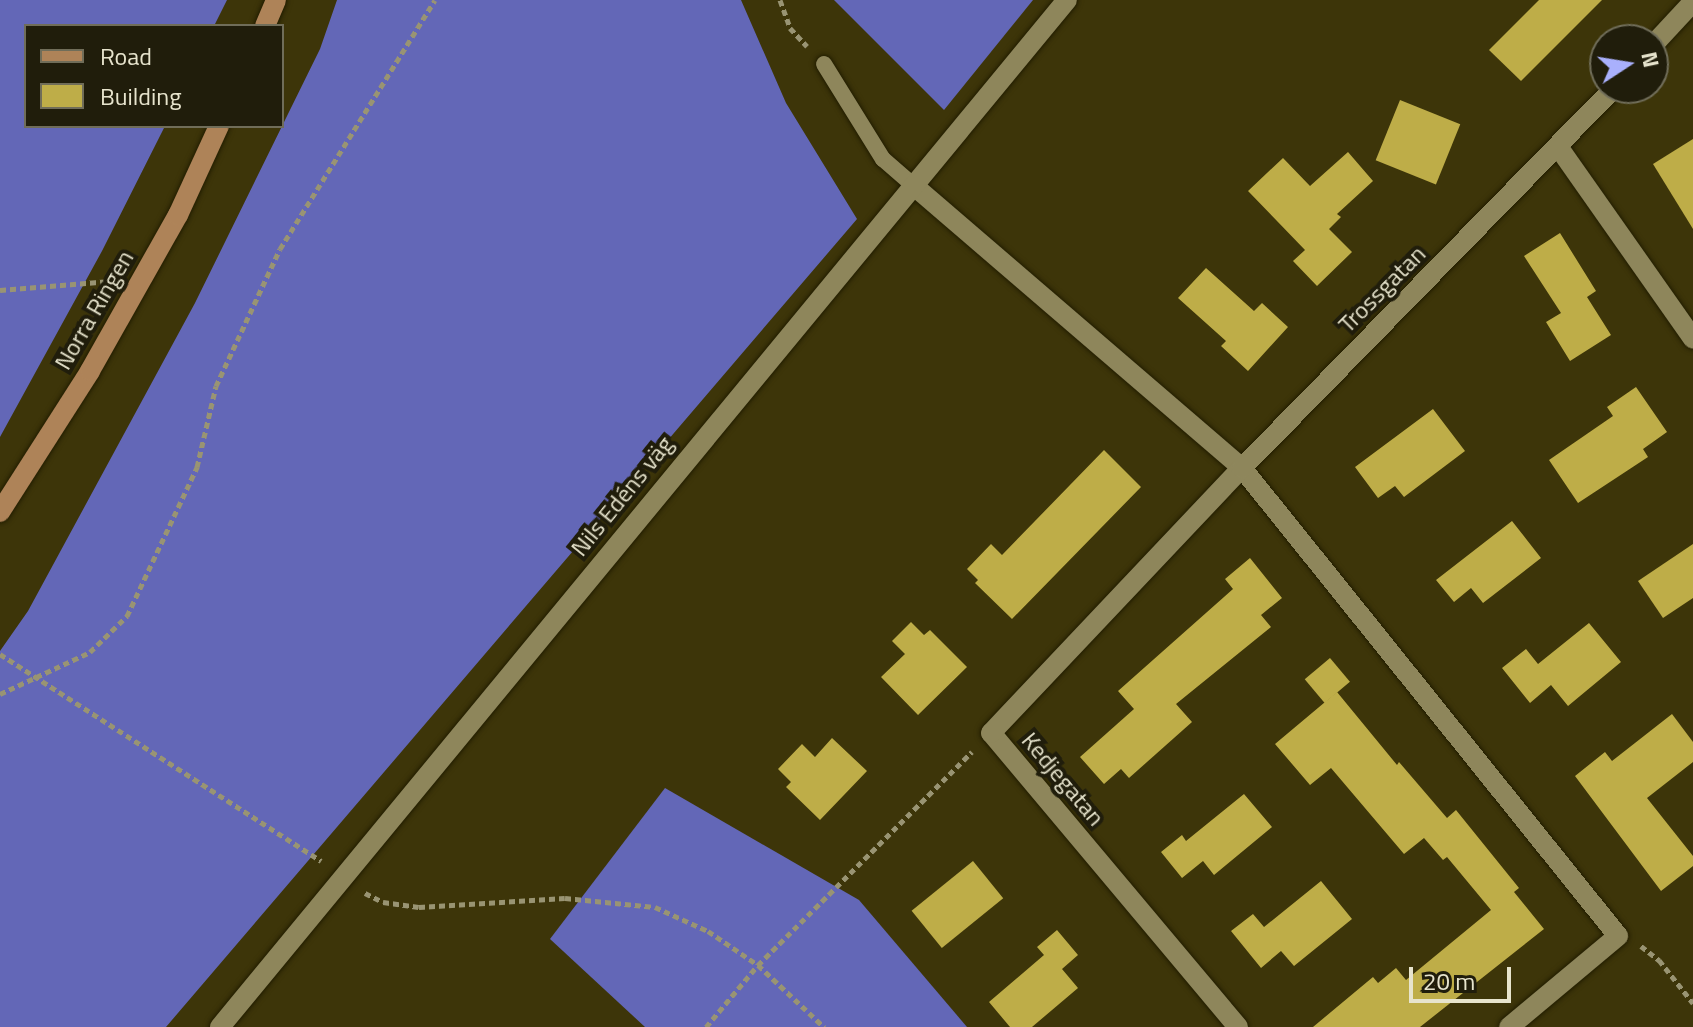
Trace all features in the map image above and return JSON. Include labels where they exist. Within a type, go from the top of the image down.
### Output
[{"type":"main road","points":[[266,24],[276,0]]},
{"type":"main road","name":"Norra Ringen","points":[[0,512],[90,371],[178,215],[218,128]]},
{"type":"street","name":"Nils Edéns väg","points":[[220,1027],[1067,0]]},
{"type":"street","points":[[1669,28],[1693,2]]},
{"type":"street","name":"Trossgatan","points":[[1242,468],[1599,104]]},
{"type":"street","points":[[1559,148],[1693,339]]},
{"type":"street","points":[[913,185],[1242,468],[1618,936],[1509,1027]]},
{"type":"street","name":"Kedjegatan","points":[[1238,1027],[991,733],[1242,468]]},
{"type":"lane","points":[[824,64],[883,159],[913,185]]},
{"type":"path","points":[[0,694],[38,679],[90,652],[127,616],[197,467],[216,386],[280,249],[435,0]]},
{"type":"path","points":[[780,0],[790,28],[824,64]]},
{"type":"path","points":[[0,290],[142,279]]},
{"type":"path","points":[[0,654],[383,902],[419,907],[565,898],[636,903],[685,919],[758,965],[824,1027]]},
{"type":"path","points":[[706,1027],[758,965],[991,733]]},
{"type":"path","points":[[1618,936],[1636,943],[1659,960],[1693,1003]]},
{"type":"shaded area","points":[[0,0],[227,0],[215,24],[24,24],[24,128],[164,128],[102,251],[0,437]]},
{"type":"shaded area","points":[[337,0],[741,0],[786,103],[857,219],[166,1027],[0,1027],[0,651],[28,611],[195,303],[281,128],[284,128],[284,122],[320,49]]},
{"type":"shaded area","points":[[834,0],[1033,0],[944,110]]},
{"type":"shaded area","points":[[665,788],[859,900],[967,1027],[645,1027],[550,939]]},
{"type":"building","points":[[1539,0],[1602,0],[1521,81],[1489,50]]},
{"type":"building","points":[[1400,100],[1460,124],[1436,185],[1376,160]]},
{"type":"building","points":[[1693,139],[1693,229],[1653,164]]},
{"type":"building","points":[[1348,152],[1373,181],[1337,214],[1341,217],[1329,229],[1352,252],[1317,286],[1293,261],[1305,250],[1248,191],[1283,158],[1310,186]]},
{"type":"building","points":[[1560,233],[1596,291],[1587,297],[1611,335],[1570,361],[1546,322],[1561,313],[1524,256]]},
{"type":"building","points":[[1206,268],[1254,311],[1262,303],[1288,327],[1248,371],[1221,346],[1226,341],[1178,298]]},
{"type":"building","points":[[1636,387],[1667,432],[1643,449],[1648,457],[1578,503],[1549,460],[1613,416],[1607,407]]},
{"type":"building","points":[[1433,409],[1465,451],[1404,497],[1395,486],[1378,498],[1355,467]]},
{"type":"building","points":[[1104,450],[1141,487],[1012,619],[975,583],[978,580],[967,569],[991,544],[1002,555]]},
{"type":"building","points":[[1512,521],[1541,558],[1483,603],[1471,588],[1454,602],[1436,580]]},
{"type":"building","points":[[1693,544],[1693,598],[1663,618],[1638,581]]},
{"type":"building","points":[[1250,558],[1282,598],[1261,615],[1271,627],[1176,704],[1192,722],[1129,778],[1121,769],[1104,784],[1080,757],[1134,709],[1118,691],[1233,589],[1225,579]]},
{"type":"building","points":[[911,622],[924,635],[930,630],[967,667],[918,715],[881,677],[905,654],[892,641]]},
{"type":"building","points":[[1589,623],[1621,662],[1568,706],[1551,685],[1530,703],[1502,668],[1526,649],[1538,664]]},
{"type":"building","points":[[1330,658],[1350,682],[1325,703],[1305,679]]},
{"type":"building","points":[[1337,692],[1397,765],[1399,762],[1447,818],[1456,810],[1519,888],[1514,892],[1544,929],[1420,1027],[1313,1027],[1373,977],[1378,983],[1396,968],[1406,980],[1491,910],[1447,857],[1443,860],[1424,838],[1404,854],[1331,768],[1310,785],[1275,744]]},
{"type":"building","points":[[1672,714],[1693,742],[1693,762],[1647,798],[1693,856],[1693,866],[1661,891],[1575,776],[1605,752],[1612,761]]},
{"type":"building","points":[[832,738],[867,771],[820,820],[786,787],[791,782],[778,769],[802,744],[815,757]]},
{"type":"building","points":[[1244,794],[1272,827],[1214,875],[1203,861],[1182,878],[1161,852],[1182,835],[1186,841]]},
{"type":"building","points":[[973,861],[1003,898],[942,948],[912,911]]},
{"type":"building","points":[[1321,881],[1352,919],[1294,966],[1281,951],[1261,968],[1231,931],[1253,914],[1264,927]]},
{"type":"building","points":[[1057,930],[1078,955],[1062,969],[1078,988],[1032,1027],[1010,1027],[989,1002],[1044,955],[1037,947]]}]
